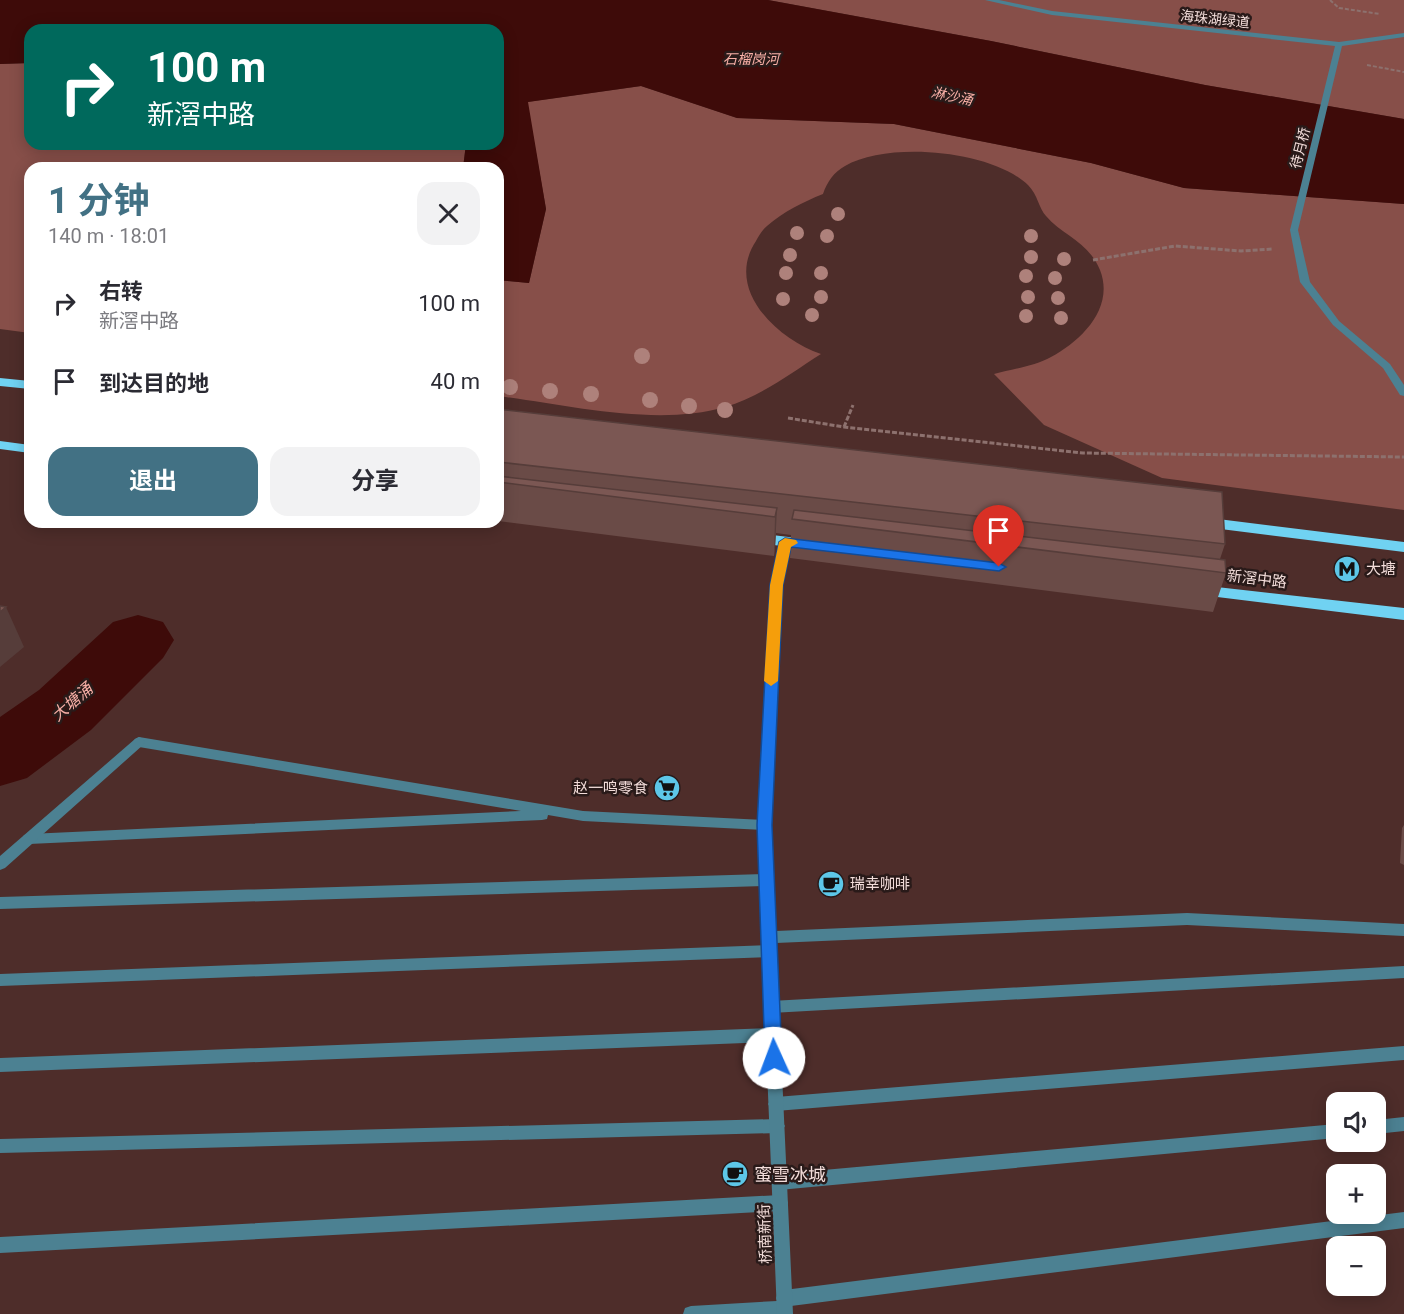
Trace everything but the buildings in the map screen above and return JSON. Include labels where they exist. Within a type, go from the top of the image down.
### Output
[{"type":"highway","points":[[0,381],[24,384]]},
{"type":"highway","points":[[0,445],[24,448]]},
{"type":"highway","points":[[1182,519],[1404,547]]},
{"type":"highway","points":[[739,536],[833,547]]},
{"type":"highway","name":"新滘中路","points":[[1178,588],[1404,614]]},
{"type":"street","name":"海珠湖绿道","points":[[989,0],[1052,13],[1340,44],[1404,35]]},
{"type":"street","name":"待月桥","points":[[1297,248],[1294,230],[1340,44]]},
{"type":"street","points":[[1297,248],[1305,282],[1336,323],[1387,366],[1404,393]]},
{"type":"street","name":"桥南新街","points":[[784,1307],[764,825],[776,585],[785,542]]},
{"type":"street","points":[[0,864],[139,742],[567,814]]},
{"type":"street","points":[[29,839],[567,814],[764,825]]},
{"type":"street","points":[[0,903],[767,880]]},
{"type":"street","points":[[0,980],[769,944],[1187,919],[1404,930]]},
{"type":"street","points":[[771,1007],[1404,972]]},
{"type":"street","points":[[0,1065],[772,1035]]},
{"type":"street","points":[[776,1104],[1404,1053]]},
{"type":"street","points":[[1386,1126],[1404,1124]]},
{"type":"street","points":[[0,1146],[777,1126]]},
{"type":"street","points":[[779,1182],[1326,1132]]},
{"type":"street","points":[[0,1245],[780,1203]]},
{"type":"street","points":[[691,1314],[784,1307],[1404,1220]]},
{"type":"path","points":[[1330,0],[1339,8],[1371,11],[1388,17]]},
{"type":"path","points":[[1093,260],[1175,246],[1242,251],[1297,248]]},
{"type":"path","points":[[844,427],[853,405]]},
{"type":"path","points":[[788,418],[844,427],[1083,453],[1404,457]]},
{"type":"shaded area","points":[[768,0],[1404,0],[1404,119],[1205,85],[991,41]]},
{"type":"shaded area","points":[[24,63],[24,150],[465,150],[464,162],[24,162],[24,332],[0,329],[0,64]]},
{"type":"shaded area","points":[[641,86],[737,118],[894,124],[1091,163],[1184,188],[1404,204],[1404,510],[1162,478],[1044,425],[994,374],[1045,360],[1084,332],[1099,310],[1103,297],[1100,270],[1082,245],[1046,216],[1028,185],[1011,173],[990,164],[939,153],[887,154],[864,158],[845,166],[831,178],[823,194],[786,212],[762,231],[748,259],[746,277],[751,294],[760,310],[788,337],[821,354],[763,391],[725,407],[699,413],[671,415],[642,415],[583,409],[504,397],[504,281],[529,283],[546,209],[527,102]]},
{"type":"water","name":"石榴岗河","points":[[0,0],[768,0],[991,41],[1205,85],[1404,119],[1404,204],[1184,188],[1091,163],[894,124],[737,118],[641,86],[528,102],[546,209],[529,283],[504,281],[504,162],[464,162],[465,150],[504,150],[504,24],[24,24],[24,63],[0,64]]},
{"type":"waterway","name":"大塘涌","points":[[0,757],[65,710],[138,640]]},
{"type":"slow traffic","points":[[771,681],[776,585],[785,542],[792,543]]},
{"type":"place","name":"大塘","points":[[1347,569]]},
{"type":"place","name":"赵一鸣零食","points":[[667,788]]},
{"type":"place","name":"瑞幸咖啡","points":[[831,884]]},
{"type":"place","name":"蜜雪冰城","points":[[735,1174]]},
{"type":"route","points":[[774,1058],[764,825],[776,585],[785,542],[999,567]]},
{"type":"water label","name":"淋沙涌","points":[[952,96]]}]
